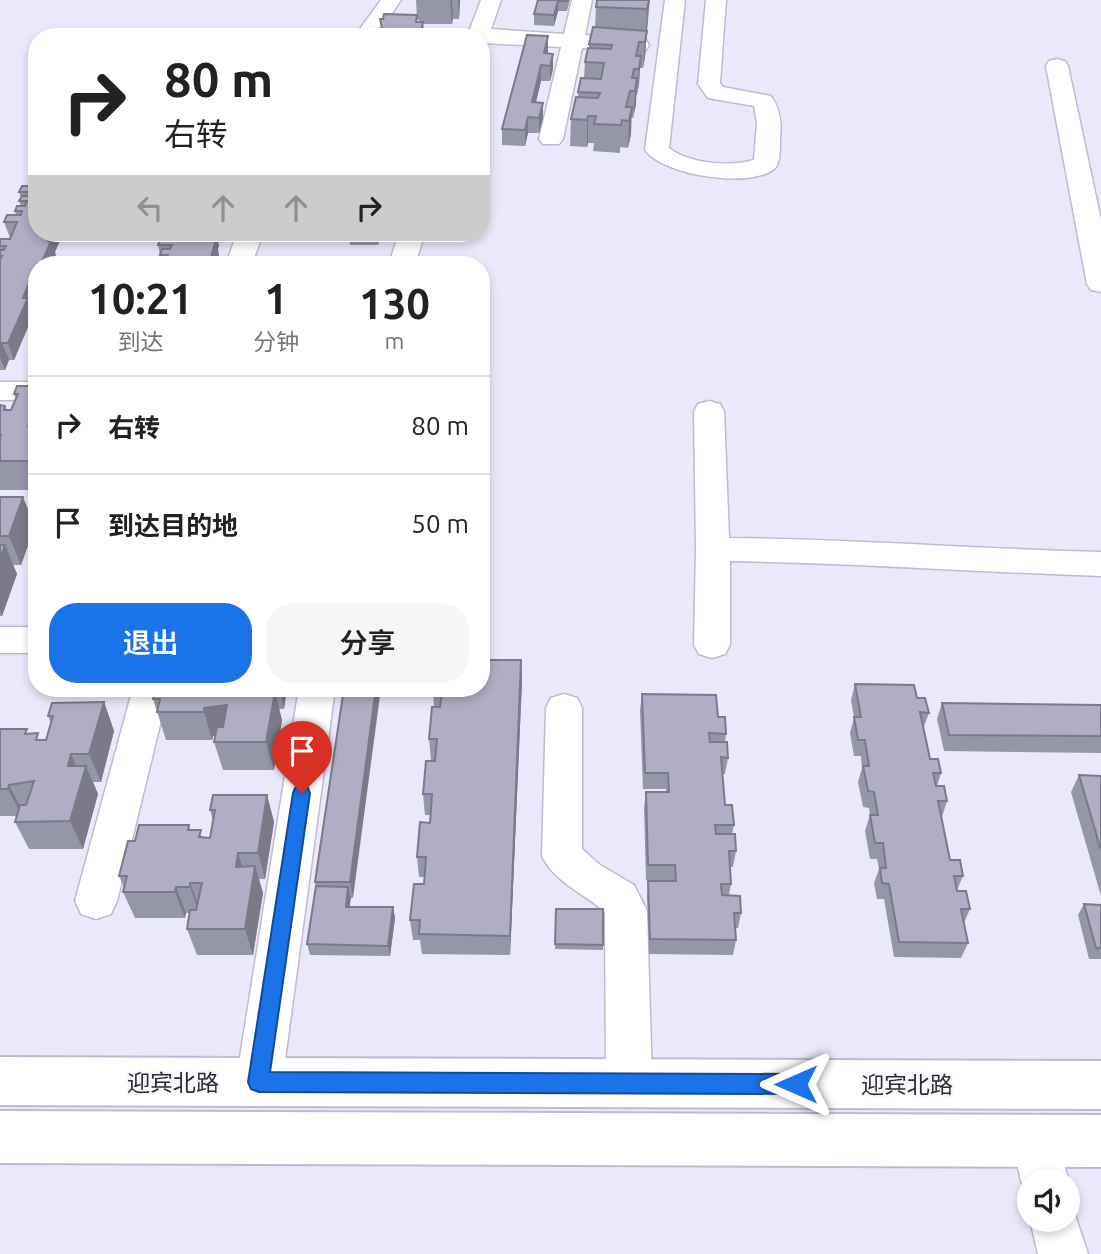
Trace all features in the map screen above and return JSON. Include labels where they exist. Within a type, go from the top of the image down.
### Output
[{"type":"main road","name":"迎宾北路","points":[[0,1081],[1101,1085]]},
{"type":"main road","points":[[0,1137],[1040,1161],[1101,1141]]},
{"type":"street","points":[[371,28],[391,0]]},
{"type":"street","points":[[481,28],[491,0]]},
{"type":"street","points":[[551,139],[582,0]]},
{"type":"street","points":[[675,0],[657,150],[665,159],[686,165],[741,170],[762,167],[766,164],[769,114],[766,104],[763,101],[716,93],[709,84],[716,0]]},
{"type":"street","points":[[490,37],[669,47]]},
{"type":"street","points":[[1057,65],[1101,284]]},
{"type":"street","points":[[0,391],[28,391]]},
{"type":"street","points":[[709,411],[713,549],[712,645]]},
{"type":"street","points":[[713,549],[849,551],[956,560],[1101,564]]},
{"type":"street","points":[[0,639],[28,640]]},
{"type":"street","points":[[96,901],[149,697]]},
{"type":"street","points":[[259,1082],[316,697]]},
{"type":"street","points":[[564,708],[562,856],[586,877],[620,898],[626,911],[629,1083]]},
{"type":"street","points":[[1058,1232],[1063,1254]]},
{"type":"building","points":[[538,0],[568,0],[558,1],[554,15],[534,14]]},
{"type":"building","points":[[597,0],[649,0],[647,9],[596,7]]},
{"type":"building","points":[[384,14],[417,15],[416,22],[423,22],[422,28],[382,28],[380,19],[383,19]]},
{"type":"building","points":[[593,27],[647,31],[645,42],[639,42],[636,56],[641,56],[639,69],[634,69],[632,78],[637,78],[635,91],[630,91],[626,107],[632,107],[629,121],[622,120],[621,125],[594,124],[596,116],[588,116],[587,120],[571,119],[576,97],[598,98],[600,93],[578,92],[581,78],[601,79],[604,63],[585,62],[588,48],[611,49],[612,45],[589,44]]},
{"type":"building","points":[[527,35],[548,36],[544,53],[553,54],[550,66],[541,65],[532,102],[543,103],[539,118],[528,117],[525,130],[502,129]]},
{"type":"building","points":[[22,186],[28,186],[28,192],[19,192]]},
{"type":"building","points":[[22,196],[28,196],[28,242],[51,242],[44,256],[28,256],[28,286],[23,298],[28,298],[8,343],[2,343],[0,349],[0,250],[4,250],[6,246],[0,246],[0,239],[10,239],[17,222],[4,222],[7,215],[21,215],[22,211],[15,211],[17,206],[25,206],[27,201],[19,201]]},
{"type":"building","points":[[159,242],[215,242],[211,256],[160,255],[162,249],[170,249],[172,245],[158,245]]},
{"type":"building","points":[[17,386],[28,386],[28,461],[0,461],[0,405],[5,406],[4,410],[11,410],[18,394],[14,394]]},
{"type":"building","points":[[0,497],[23,497],[9,536],[0,536]]},
{"type":"building","points":[[0,545],[5,545],[0,559]]},
{"type":"building","points":[[490,660],[521,660],[510,936],[419,934],[420,920],[410,920],[414,884],[424,884],[426,857],[417,857],[420,822],[430,823],[432,794],[423,794],[426,761],[435,761],[437,739],[429,739],[432,707],[440,707],[441,697],[490,697]]},
{"type":"building","points":[[855,684],[914,685],[917,698],[925,698],[929,713],[920,712],[930,759],[938,759],[941,773],[933,773],[936,786],[944,786],[947,801],[938,801],[950,860],[960,860],[963,876],[954,876],[957,891],[966,891],[970,909],[961,909],[968,943],[899,942],[889,884],[882,883],[880,868],[886,868],[883,843],[875,843],[870,815],[878,815],[874,792],[868,791],[863,766],[869,766],[865,740],[858,740],[854,717],[861,717]]},
{"type":"building","points":[[642,694],[716,695],[718,717],[725,717],[726,734],[709,733],[710,742],[727,742],[728,758],[721,757],[725,805],[732,805],[734,825],[715,825],[716,834],[735,834],[736,851],[729,851],[731,884],[721,884],[722,895],[740,896],[741,913],[734,913],[736,940],[650,939],[648,881],[676,881],[675,865],[648,865],[646,792],[669,792],[668,773],[645,773]]},
{"type":"building","points":[[274,697],[266,742],[214,742],[217,727],[223,727],[227,705],[204,708],[204,712],[157,712],[160,699],[153,699]]},
{"type":"building","points":[[343,697],[375,697],[350,882],[315,882]]},
{"type":"building","points":[[104,702],[89,754],[71,754],[68,766],[86,766],[70,821],[15,822],[20,805],[26,805],[34,781],[0,789],[0,729],[27,729],[25,734],[38,733],[36,740],[46,740],[53,716],[48,716],[52,703]]},
{"type":"building","points":[[942,703],[1101,705],[1101,736],[949,735]]},
{"type":"building","points":[[1079,775],[1101,776],[1101,850]]},
{"type":"building","points":[[213,795],[267,795],[258,853],[238,853],[236,867],[255,866],[245,929],[187,929],[190,910],[196,910],[202,883],[190,883],[190,887],[176,887],[175,892],[123,892],[127,876],[119,876],[128,841],[135,841],[139,825],[189,825],[188,830],[201,830],[199,837],[210,838],[215,810],[210,810]]},
{"type":"building","points":[[316,886],[348,887],[346,907],[393,907],[388,946],[307,944]]},
{"type":"building","points":[[1084,904],[1101,905],[1101,948],[1096,948]]},
{"type":"building","points":[[556,909],[603,909],[603,945],[555,944]]},
{"type":"route","points":[[302,793],[259,1082],[796,1084]]}]
